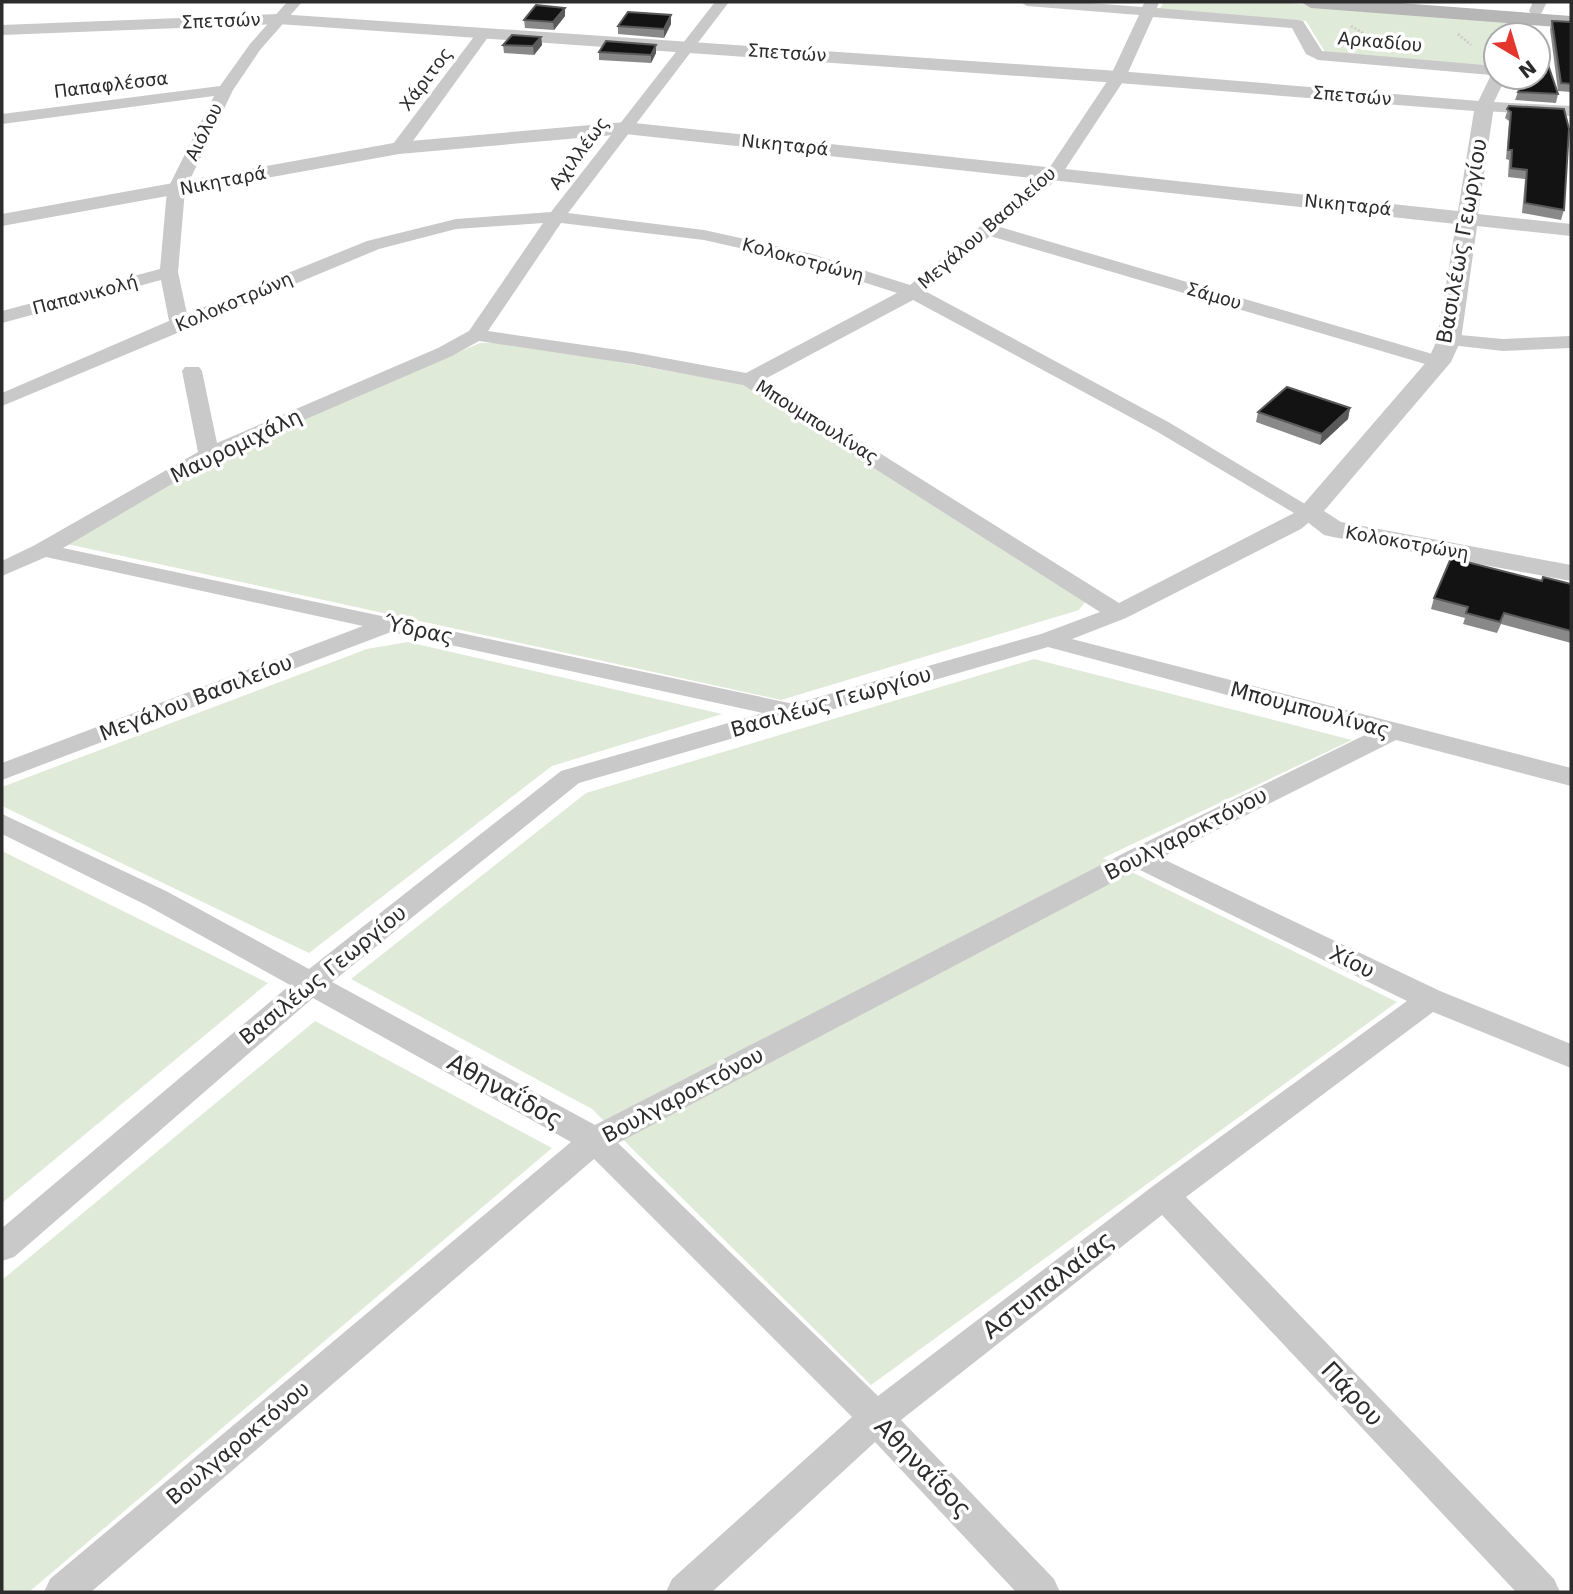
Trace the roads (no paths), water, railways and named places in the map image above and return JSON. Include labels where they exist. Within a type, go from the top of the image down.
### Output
[{"type":"main road","points":[[1311,2],[1571,22]]},
{"type":"main road","points":[[1415,2],[1533,19],[1571,14]]},
{"type":"street","name":"Αιόλου","points":[[180,326],[169,272],[176,190],[225,90],[278,19],[295,2]]},
{"type":"street","name":"Αχιλλέως","points":[[476,335],[556,217],[685,46],[722,2]]},
{"type":"street","name":"Αρκαδίου","points":[[1027,2],[1151,7],[1298,24],[1311,51],[1318,55],[1482,70]]},
{"type":"street","name":"Μεγάλου Βασιλείου","points":[[749,380],[914,292],[1054,173],[1118,77],[1151,7]]},
{"type":"street","name":"Σπετσών","points":[[2,30],[278,19],[1571,111]]},
{"type":"street","name":"Χάριτος","points":[[399,148],[484,33]]},
{"type":"street","name":"Παπαφλέσσα","points":[[2,119],[225,90]]},
{"type":"street","name":"Βασιλέως Γεωργίου","points":[[2,1247],[309,985],[570,777],[1049,639],[1118,613],[1293,524],[1309,513],[1439,362],[1450,340],[1485,106],[1492,91]]},
{"type":"street","name":"Νικηταρά","points":[[2,220],[399,148],[625,128],[1571,230]]},
{"type":"street","name":"Κολοκοτρώνη","points":[[2,400],[273,284],[373,245],[456,224],[556,217],[704,235],[806,258],[914,292],[1163,427],[1333,529],[1571,573]]},
{"type":"street","name":"Σάμου","points":[[990,230],[1439,362]]},
{"type":"street","name":"Παπανικολή","points":[[2,317],[169,272]]},
{"type":"street","name":"Μπουμπουλίνας","points":[[476,335],[632,358],[749,380],[1118,613]]},
{"type":"street","name":"Μαυρομιχάλη","points":[[2,569],[43,550],[209,454],[445,352],[476,335]]},
{"type":"street","points":[[1450,340],[1503,345],[1571,342]]},
{"type":"street","points":[[192,371],[209,454]]},
{"type":"street","name":"Ύδρας","points":[[43,550],[795,712]]},
{"type":"street","name":"Μεγάλου Βασιλείου","points":[[2,772],[391,624]]},
{"type":"street","name":"Μπουμπουλίνας","points":[[1049,639],[1091,653],[1571,777]]},
{"type":"street","name":"Βουλγαροκτόνου","points":[[63,1592],[595,1140],[1138,858],[1392,732]]},
{"type":"street","name":"Αθηναΐδος","points":[[2,822],[156,898],[309,985],[595,1140],[876,1418],[1041,1592]]},
{"type":"street","name":"Χίου","points":[[1138,858],[1430,999],[1571,1056]]},
{"type":"street","name":"Αστυπαλαίας","points":[[685,1592],[876,1418],[1164,1195],[1430,999]]},
{"type":"street","name":"Πάρου","points":[[1164,1195],[1541,1592]]}]
